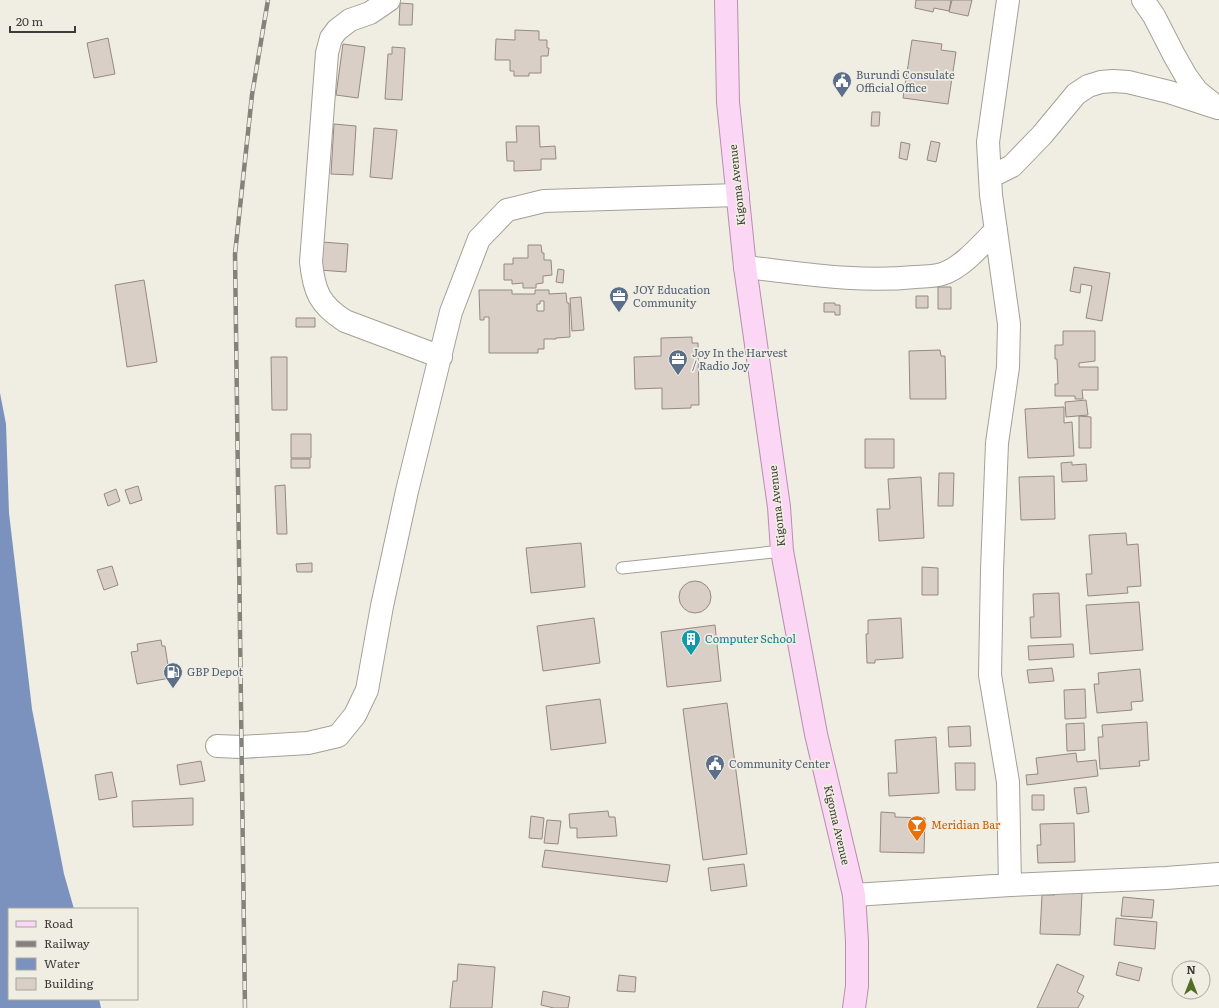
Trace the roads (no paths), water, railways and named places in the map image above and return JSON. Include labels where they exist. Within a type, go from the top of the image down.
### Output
[{"type":"main road","name":"Kigoma Avenue","points":[[726,0],[728,102],[745,267],[779,507],[782,551],[816,734],[854,895],[857,941],[857,986],[854,1008]]},
{"type":"street","points":[[389,0],[370,13],[350,20],[336,30],[327,53],[311,262],[313,280],[321,299],[331,312],[345,321],[441,357]]},
{"type":"street","points":[[1008,0],[988,142],[991,194],[1009,324],[1008,367],[998,443],[992,570],[990,674],[1008,782],[1010,885]]},
{"type":"street","points":[[1143,0],[1154,16],[1174,56],[1190,81],[1197,91],[1218,109]]},
{"type":"street","points":[[990,177],[1012,166],[1042,135],[1076,94],[1088,86],[1100,82],[1128,82],[1169,92],[1218,109]]},
{"type":"street","points":[[216,746],[241,747],[308,743],[338,736],[355,716],[367,690],[382,606],[406,499],[452,312],[478,239],[507,210],[544,201],[738,195]]},
{"type":"street","points":[[745,267],[842,278],[885,280],[942,274],[973,254],[996,230]]},
{"type":"street","points":[[854,895],[1219,874]]},
{"type":"lane","points":[[622,568],[782,551]]},
{"type":"water","points":[[0,393],[6,424],[9,513],[32,709],[64,874],[74,908],[8,908],[8,1000],[99,1000],[101,1008],[0,1008]]},
{"type":"railway","points":[[245,1008],[235,254],[252,95],[268,0]]},
{"type":"place","name":"Burundi Consulate Official Office","points":[[842,98]]},
{"type":"place","name":"JOY Education Community","points":[[619,313]]},
{"type":"place","name":"Joy In the Harvest / Radio Joy","points":[[678,376]]},
{"type":"place","name":"Computer School","points":[[691,656]]},
{"type":"place","name":"GBP Depot","points":[[173,689]]},
{"type":"place","name":"Community Center","points":[[715,781]]},
{"type":"place","name":"Meridian Bar","points":[[917,842]]}]
